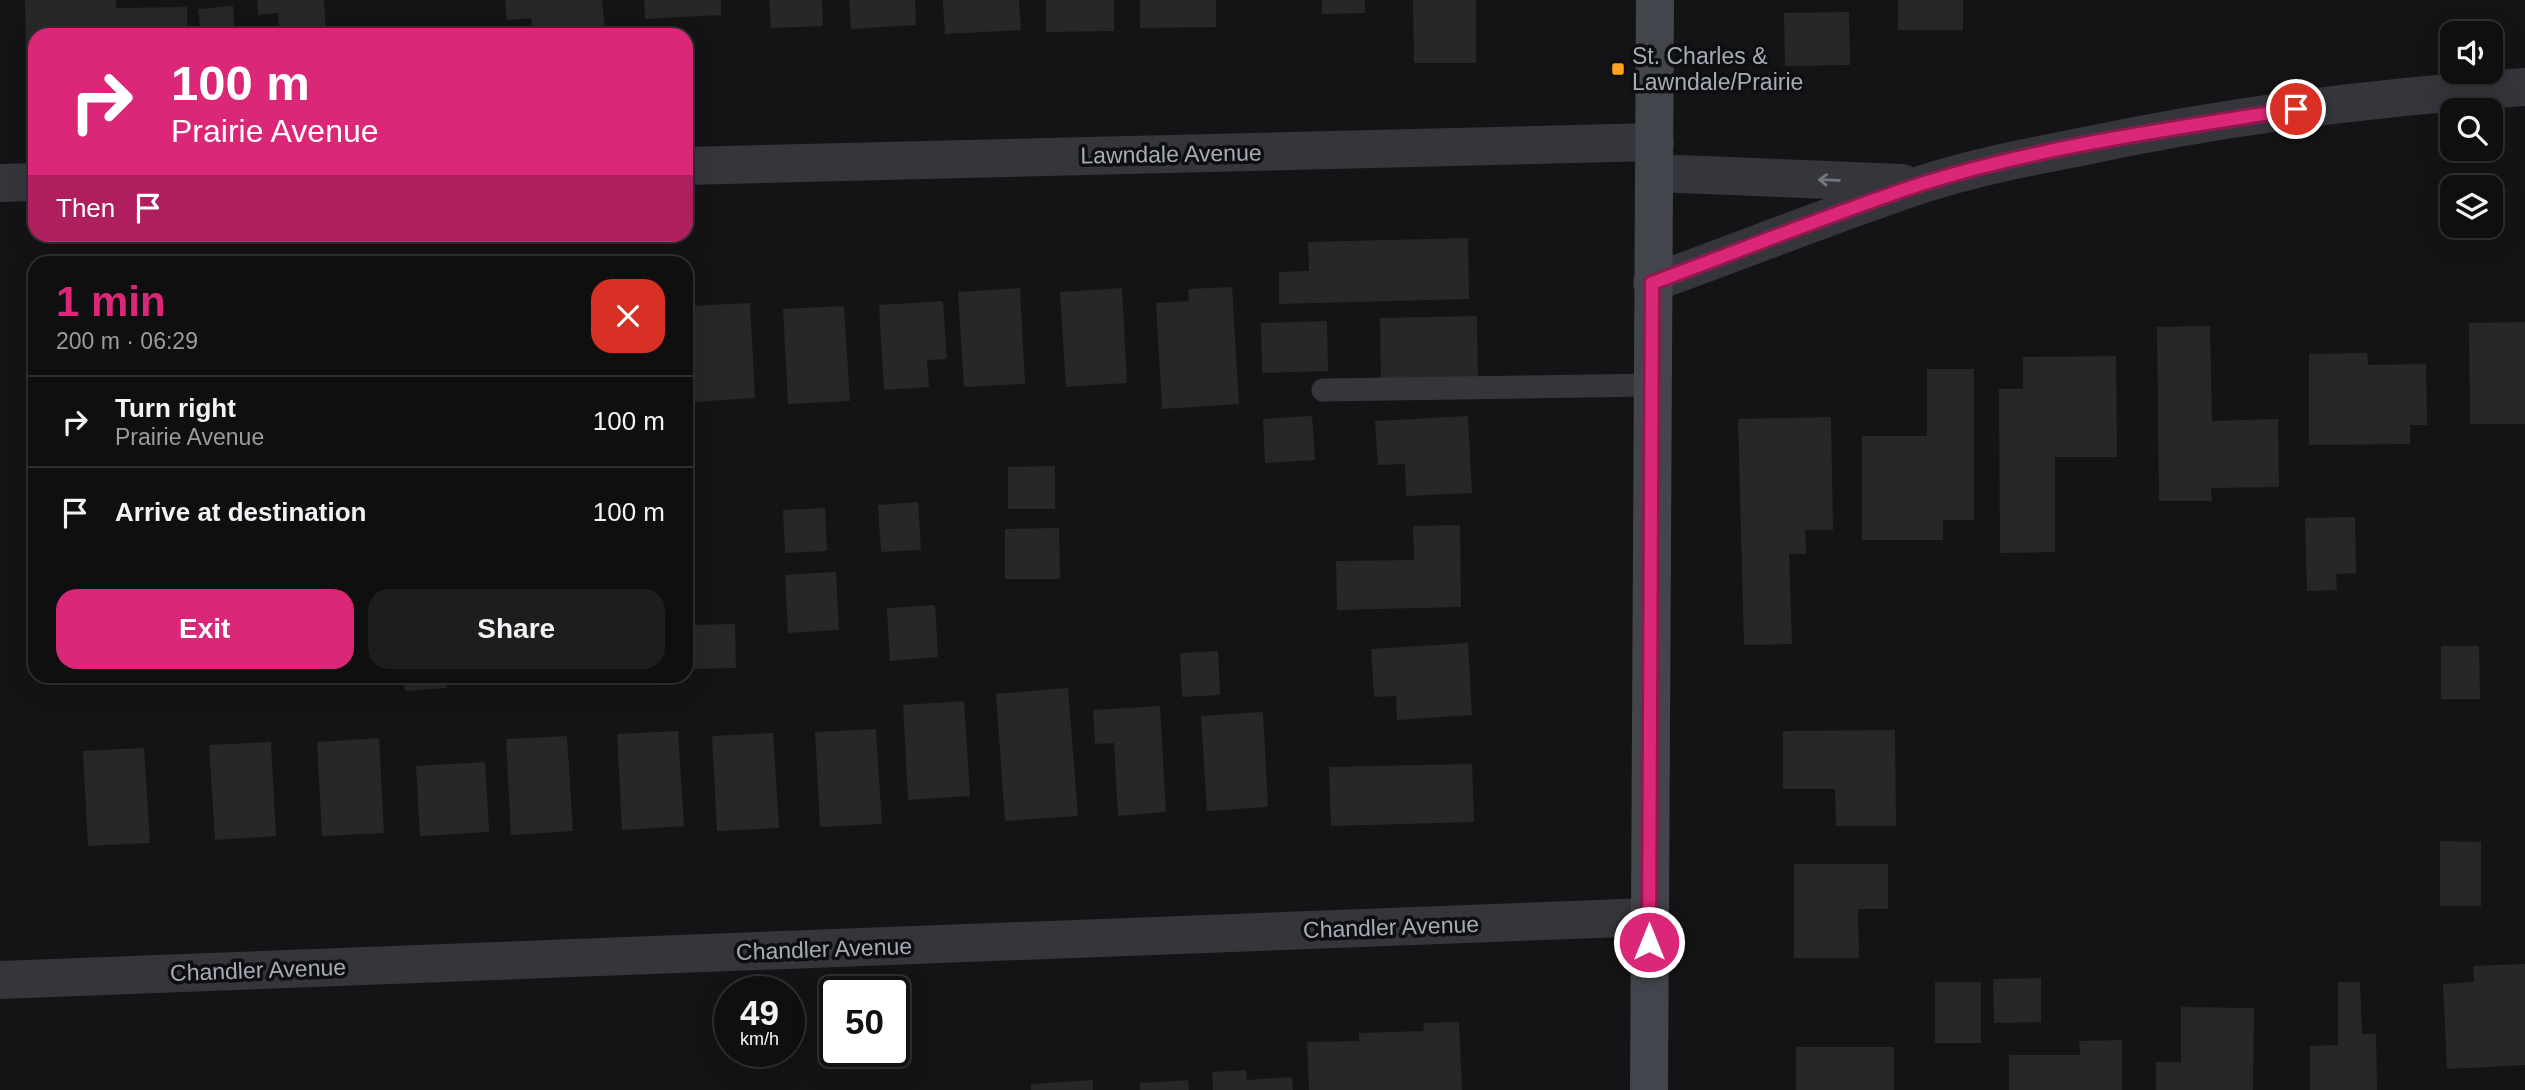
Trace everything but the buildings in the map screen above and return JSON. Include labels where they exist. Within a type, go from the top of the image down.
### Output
[{"type":"main road","points":[[1648,1090],[1655,0]]},
{"type":"street","points":[[1652,283],[1922,184],[2010,161],[2161,130],[2296,109],[2445,92],[2525,88]]},
{"type":"street","name":"Lawndale Avenue","points":[[693,166],[1654,157],[1922,184]]},
{"type":"street","points":[[0,183],[28,182]]},
{"type":"street","name":"Chandler Avenue","points":[[0,980],[1649,917]]},
{"type":"lane","points":[[1322,390],[1653,384]]},
{"type":"place","name":"St. Charles & Lawndale/Prairie","points":[[1618,69]]},
{"type":"route","points":[[1649,942],[1652,283],[1922,184],[2010,161],[2148,132],[2296,109]]}]
